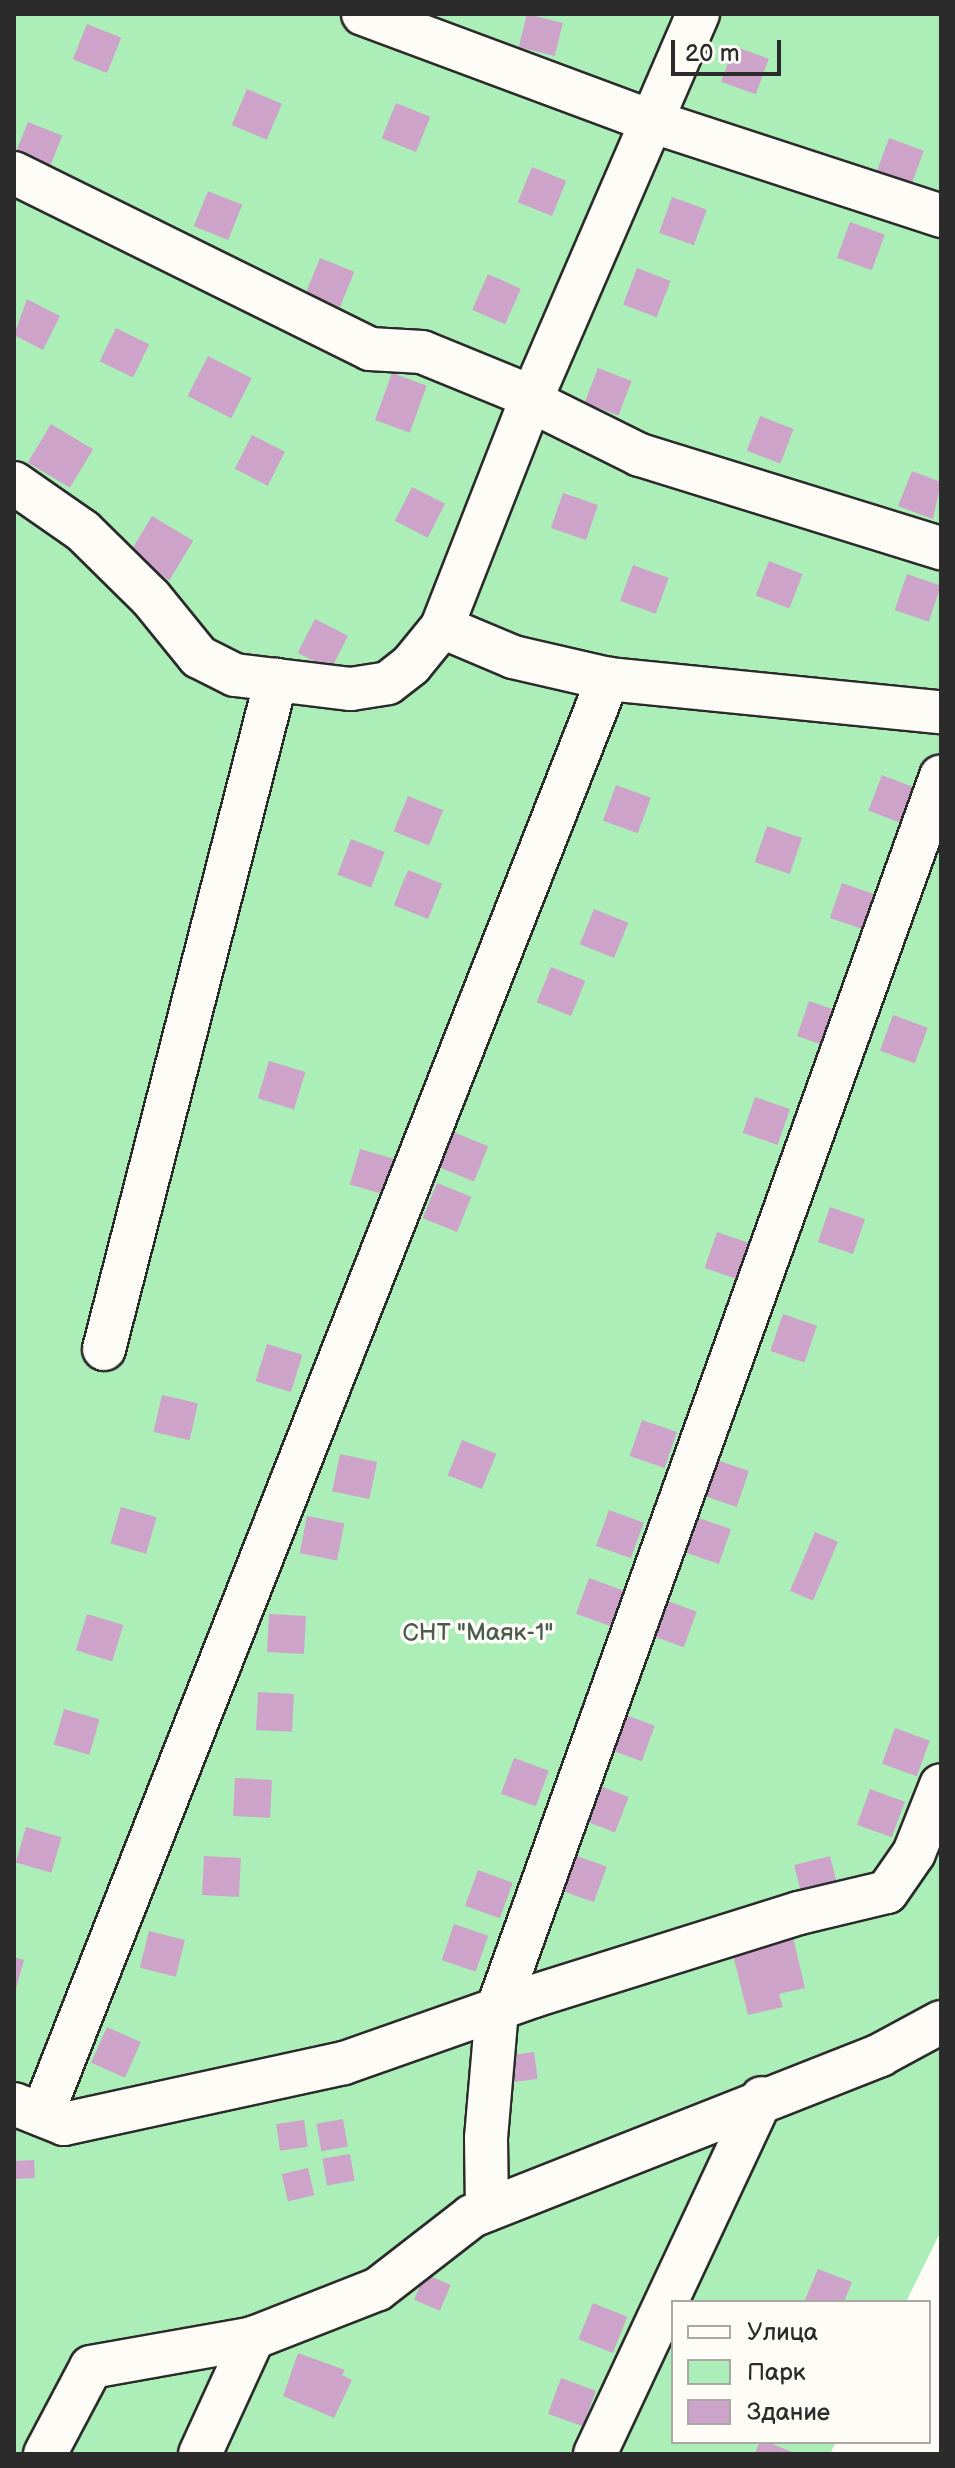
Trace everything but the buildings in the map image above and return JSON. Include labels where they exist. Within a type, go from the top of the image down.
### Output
[{"type":"lane","points":[[363,14],[651,121],[941,216]]},
{"type":"lane","points":[[14,483],[83,531],[151,598],[199,657],[235,675],[351,689],[388,683],[411,665],[442,627],[531,399],[698,14]]},
{"type":"lane","points":[[14,173],[370,349],[422,352],[531,399],[640,455],[941,548]]},
{"type":"lane","points":[[442,627],[513,657],[608,679],[941,712]]},
{"type":"lane","points":[[608,679],[28,2109],[64,2124],[182,2102],[344,2063],[497,2010],[799,1913],[887,1892],[914,1853],[941,1785]]},
{"type":"lane","points":[[104,1349],[276,680]]},
{"type":"lane","points":[[487,2210],[486,2138],[497,2010],[941,776]]},
{"type":"lane","points":[[45,2454],[91,2367],[253,2338],[378,2289],[472,2216],[762,2098],[880,2055],[941,2022]]},
{"type":"lane","points":[[595,2454],[762,2098]]},
{"type":"lane","points":[[200,2454],[253,2338]]},
{"type":"green space","name":"СНТ \"Маяк-1\"","points":[[14,14],[941,14],[941,2231],[907,2300],[671,2300],[671,2444],[835,2444],[830,2454],[14,2454]]}]
